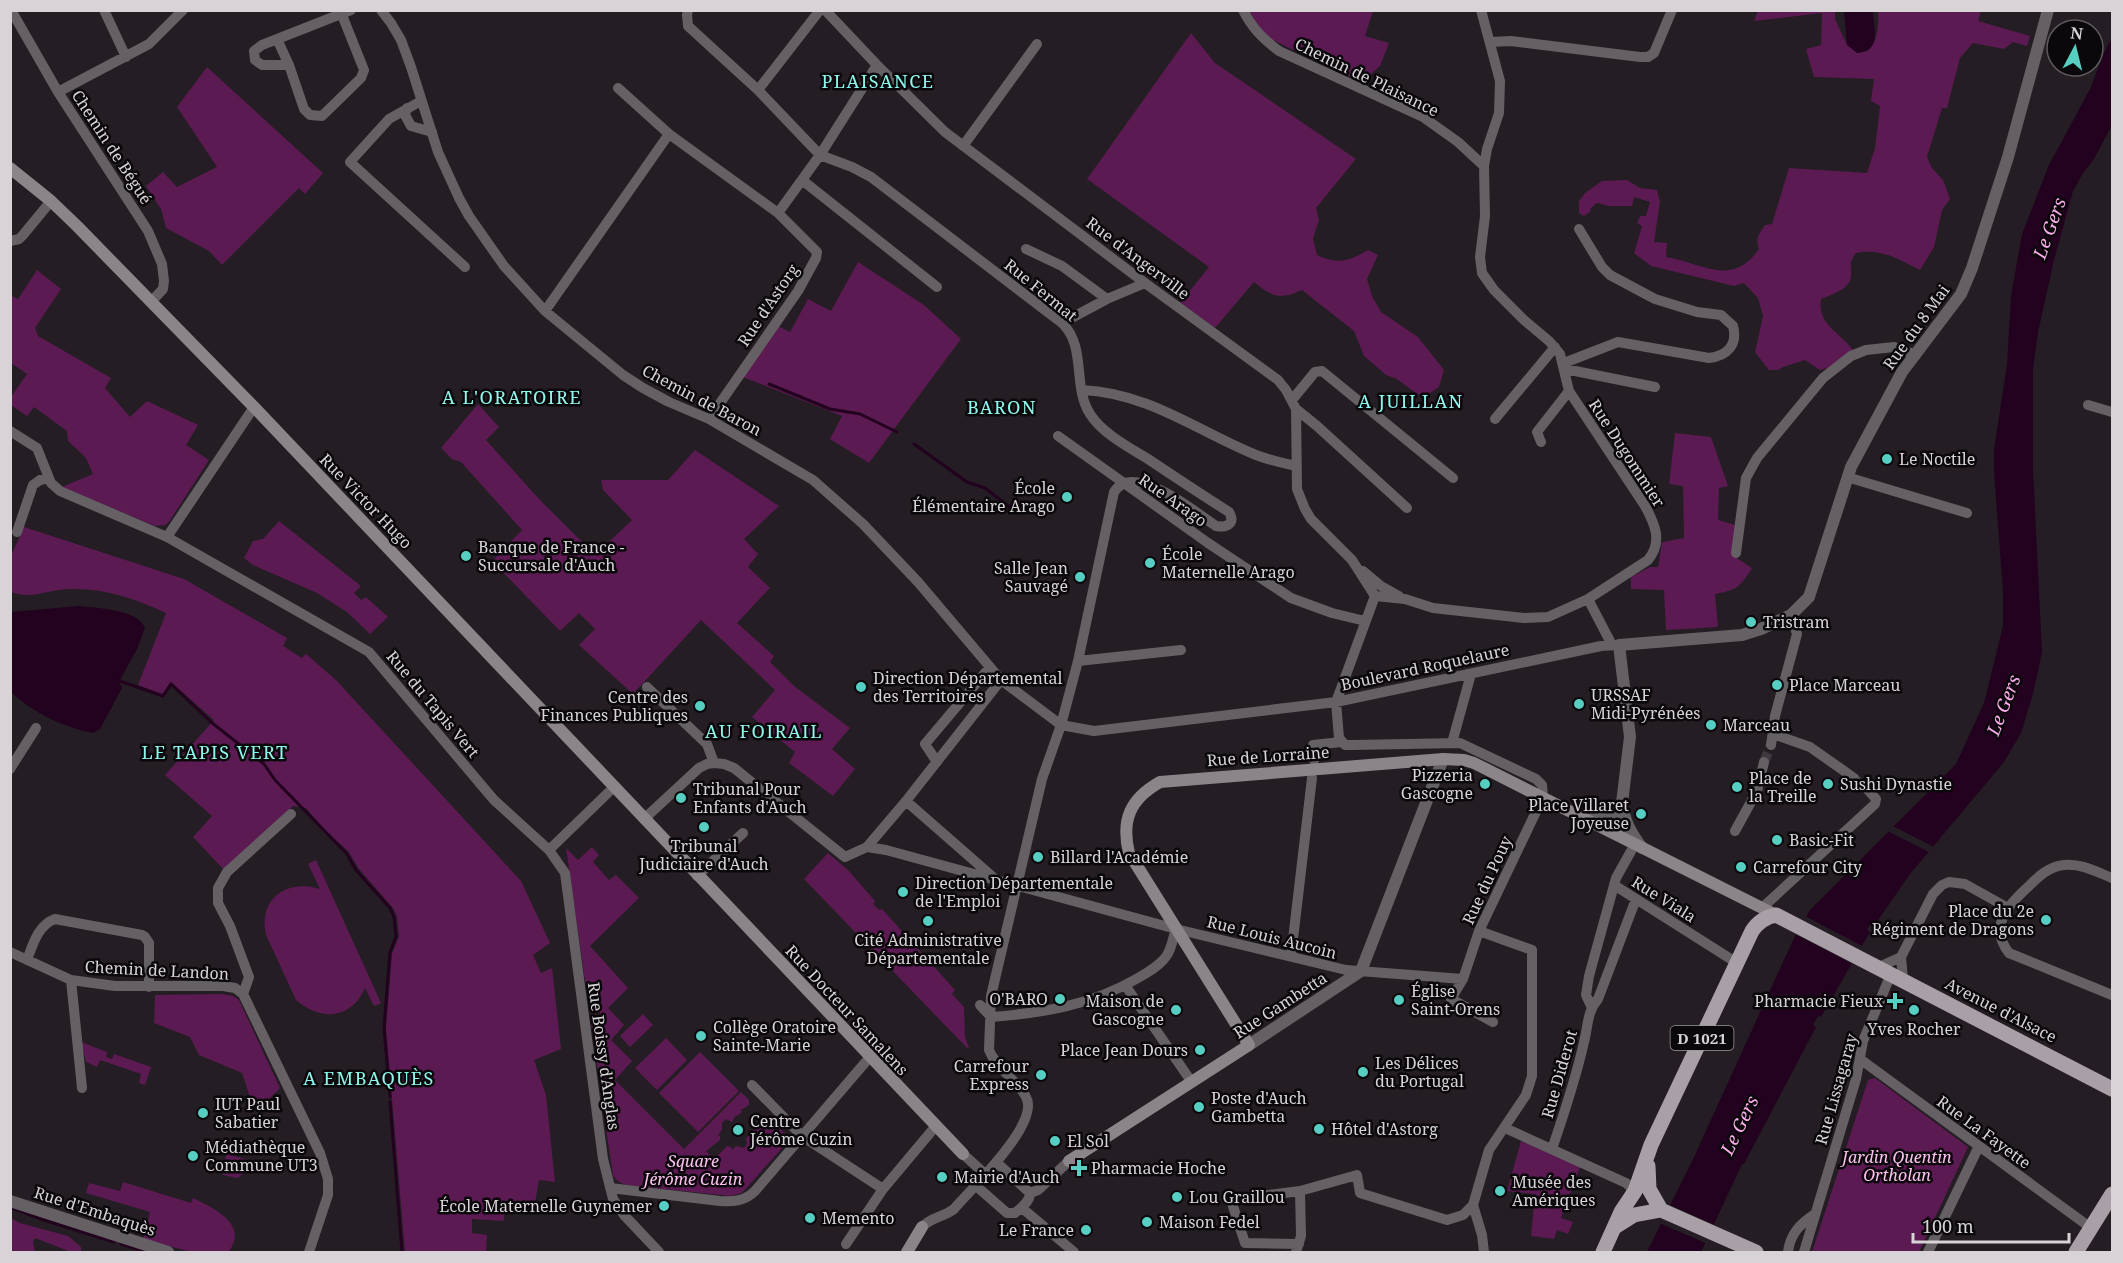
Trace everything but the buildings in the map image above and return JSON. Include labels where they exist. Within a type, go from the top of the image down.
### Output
[{"type":"main road","name":"Rue Victor Hugo","points":[[10,168],[51,201],[254,407],[688,866]]},
{"type":"main road","name":"Rue de Lorraine","points":[[1249,1045],[1129,853],[1126,844],[1126,824],[1129,813],[1140,796],[1160,782],[1190,778],[1443,759],[1474,763],[1543,797]]},
{"type":"main road","points":[[1543,797],[1776,915]]},
{"type":"main road","name":"Rue Docteur Samalens","points":[[688,866],[963,1154]]},
{"type":"main road","points":[[1739,897],[1750,912],[1752,931]]},
{"type":"main road","points":[[1752,931],[1762,920],[1776,915]]},
{"type":"main road","name":"Avenue d'Alsace","points":[[1776,915],[2112,1089]]},
{"type":"main road","name":"D 1021","points":[[1642,1190],[1651,1145],[1752,931]]},
{"type":"main road","name":"Rue Gambetta","points":[[1069,1161],[1249,1045]]},
{"type":"main road","points":[[1603,1252],[1622,1212],[1642,1190],[1661,1210],[1732,1246],[1756,1252]]},
{"type":"main road","points":[[2076,1252],[2112,1194]]},
{"type":"main road","points":[[1615,1227],[1638,1213],[1661,1210]]},
{"type":"main road","points":[[907,1252],[922,1227]]},
{"type":"street","name":"Chemin de Bégué","points":[[11,10],[58,92],[148,231],[162,264],[164,280],[163,290],[151,302]]},
{"type":"street","points":[[104,10],[126,57]]},
{"type":"street","points":[[58,92],[149,44],[183,10]]},
{"type":"street","name":"Chemin de Baron","points":[[381,10],[401,40],[442,161],[469,216],[504,266],[545,311],[623,375],[652,394],[709,419],[813,480],[863,524],[918,582],[1001,680],[1061,725]]},
{"type":"street","points":[[688,10],[688,26],[758,90],[820,155]]},
{"type":"street","points":[[758,90],[820,10]]},
{"type":"street","name":"Rue d'Angerville","points":[[825,10],[945,132],[1145,283],[1269,372],[1282,385],[1294,404],[1407,508]]},
{"type":"street","name":"Chemin de Plaisance","points":[[1243,10],[1250,25],[1264,40],[1279,51],[1423,117],[1458,142],[1484,166]]},
{"type":"street","name":"Rue Dugommier","points":[[1481,10],[1500,81],[1499,114],[1484,166],[1485,216],[1480,257],[1482,273],[1494,290],[1555,347],[1564,366],[1569,391],[1645,506],[1653,520],[1658,539],[1655,551],[1648,560],[1588,599]]},
{"type":"street","points":[[1490,42],[1511,41],[1648,57],[1654,53],[1672,10]]},
{"type":"street","name":"Rue du 8 Mai","points":[[1791,615],[1809,597],[1847,477],[1881,408],[1902,372],[1954,305],[1972,268],[2016,133],[2048,10]]},
{"type":"street","points":[[278,39],[289,65],[306,112],[316,117],[328,112],[361,78],[364,70],[347,13],[278,39],[256,48],[255,60],[262,65],[289,65]]},
{"type":"street","points":[[963,146],[1037,44]]},
{"type":"street","points":[[778,213],[820,155],[877,65]]},
{"type":"street","name":"Rue d'Astorg","points":[[618,88],[669,134],[778,213],[816,249],[816,258],[798,291],[709,419]]},
{"type":"street","points":[[421,101],[389,118],[350,162],[465,267]]},
{"type":"street","points":[[407,108],[405,115],[411,126],[432,132]]},
{"type":"street","points":[[545,311],[669,134]]},
{"type":"street","name":"Rue Fermat","points":[[820,155],[871,177],[1062,323],[1069,330],[1074,341],[1082,390],[1089,412],[1095,421],[1122,442],[1229,512],[1230,523],[1224,528],[1216,526],[1156,488],[1131,481],[1123,483]]},
{"type":"street","points":[[802,180],[938,287]]},
{"type":"street","points":[[10,241],[19,239],[51,201]]},
{"type":"street","points":[[1564,366],[1618,342],[1709,358],[1720,357],[1732,346],[1734,340],[1733,326],[1721,315],[1697,312],[1655,299],[1610,275],[1602,267],[1579,229]]},
{"type":"street","points":[[1026,249],[1062,266],[1107,299]]},
{"type":"street","points":[[1062,323],[1107,299],[1145,283]]},
{"type":"street","points":[[1495,419],[1555,347]]},
{"type":"street","points":[[1736,553],[1746,478],[1757,458],[1823,378],[1851,356],[1866,350],[1894,347],[1916,354]]},
{"type":"street","points":[[1564,366],[1655,387]]},
{"type":"street","points":[[1454,478],[1322,371],[1315,372],[1294,404],[1297,489],[1305,509],[1311,519],[1358,567],[1381,586],[1405,599],[1433,608],[1524,618],[1548,617],[1588,599],[1616,645],[1630,737],[1622,803],[1610,831]]},
{"type":"street","points":[[1082,390],[1108,391],[1128,397],[1186,419],[1254,454],[1296,466]]},
{"type":"street","points":[[1541,442],[1537,432],[1569,391]]},
{"type":"street","points":[[2088,405],[2112,412]]},
{"type":"street","points":[[166,537],[254,407]]},
{"type":"street","points":[[10,430],[37,448],[49,478],[33,485],[17,532]]},
{"type":"street","points":[[1058,436],[1123,483]]},
{"type":"street","points":[[1847,477],[1967,513]]},
{"type":"street","name":"Rue du Tapis Vert","points":[[49,478],[60,491],[166,537],[369,652],[494,800],[549,850]]},
{"type":"street","name":"Rue Arago","points":[[996,1161],[1017,1138],[1028,1112],[1028,1099],[989,1050],[991,996],[1042,779],[1061,725],[1078,661],[1114,492],[1123,483],[1291,598],[1332,613],[1365,621]]},
{"type":"street","points":[[1358,567],[1375,596]]},
{"type":"street","points":[[1375,596],[1405,599]]},
{"type":"street","points":[[1341,742],[1336,702],[1375,596]]},
{"type":"street","points":[[1791,615],[1797,634],[1775,716],[1772,740],[1810,747],[1854,778]]},
{"type":"street","name":"Boulevard Roquelaure","points":[[1061,725],[1094,731],[1336,702],[1616,645],[1742,635],[1791,615]]},
{"type":"street","points":[[1078,661],[1181,650]]},
{"type":"street","points":[[937,762],[925,744],[987,664]]},
{"type":"street","points":[[1452,743],[1471,674]]},
{"type":"street","points":[[644,819],[699,768],[714,763],[734,768],[845,857],[867,847],[1001,680]]},
{"type":"street","points":[[647,687],[707,744],[714,763]]},
{"type":"street","points":[[10,769],[36,728]]},
{"type":"street","points":[[1314,760],[1313,745],[1341,742],[1352,745],[1452,743],[1467,746],[1536,779],[1542,785],[1543,797]]},
{"type":"street","points":[[1361,971],[1443,759]]},
{"type":"street","points":[[1735,831],[1756,791],[1764,762]]},
{"type":"street","points":[[1291,956],[1312,778]]},
{"type":"street","points":[[549,850],[614,787]]},
{"type":"street","points":[[1762,908],[1875,804],[1872,794]]},
{"type":"street","name":"Rue du Pouy","points":[[1493,1022],[1451,999],[1463,978],[1479,931],[1543,797]]},
{"type":"street","points":[[906,801],[997,880]]},
{"type":"street","points":[[1588,820],[1609,813],[1622,803]]},
{"type":"street","points":[[1622,803],[1626,822],[1638,846]]},
{"type":"street","points":[[243,994],[249,976],[230,926],[218,903],[218,888],[227,873],[291,814]]},
{"type":"street","points":[[697,876],[743,833]]},
{"type":"street","name":"Rue Viala","points":[[1638,846],[1614,885],[1737,963]]},
{"type":"street","name":"Rue Louis Aucoin","points":[[867,847],[886,850],[1176,929],[1346,970],[1463,978]]},
{"type":"street","name":"Rue Boissy d'Anglas","points":[[549,850],[565,873],[603,1159],[613,1199],[624,1215],[659,1252]]},
{"type":"street","points":[[2112,878],[2080,866],[2064,866],[2044,872],[2008,908],[2000,928],[2003,945],[2009,953],[2112,995]]},
{"type":"street","points":[[1886,971],[1901,957],[1933,894],[1942,885],[1957,882],[2008,908]]},
{"type":"street","name":"Rue Diderot","points":[[1591,1006],[1586,995],[1589,976],[1614,885]]},
{"type":"street","name":"Rue Diderot","points":[[1552,1149],[1582,1052],[1591,1006],[1598,999],[1636,899]]},
{"type":"street","points":[[27,960],[42,928],[47,922],[55,919],[142,935],[149,943],[149,987]]},
{"type":"street","points":[[980,1005],[991,1017],[1030,1014],[1078,1005],[1125,986],[1150,971],[1167,955],[1176,929]]},
{"type":"street","points":[[1300,1191],[1301,1236],[1298,1248],[1245,1243],[1231,1200],[1300,1191],[1358,1176],[1360,1193],[1447,1220],[1463,1215],[1473,1205],[1489,1150],[1526,1095],[1533,1067],[1532,950],[1479,931]]},
{"type":"street","name":"Chemin de Landon","points":[[10,952],[71,980],[115,986],[223,986],[235,988],[243,994],[320,1153],[327,1179],[328,1195],[309,1252]]},
{"type":"street","points":[[1886,971],[1901,957]]},
{"type":"street","name":"Rue Gambetta","points":[[1249,1045],[1361,971]]},
{"type":"street","name":"Rue Lissagaray","points":[[1804,1252],[1856,1079],[1863,1041],[1886,971]]},
{"type":"street","points":[[71,980],[82,1088]]},
{"type":"street","points":[[1125,986],[1191,1081]]},
{"type":"street","points":[[610,1188],[720,1201],[740,1201],[755,1191],[869,1058]]},
{"type":"street","name":"Rue La Fayette","points":[[1860,1059],[2091,1228]]},
{"type":"street","points":[[752,1085],[802,1136],[883,1189]]},
{"type":"street","points":[[846,1244],[883,1189],[935,1127]]},
{"type":"street","points":[[1505,1128],[1642,1190]]},
{"type":"street","points":[[1928,1252],[1979,1146]]},
{"type":"street","name":"Rue Docteur Samalens","points":[[963,1154],[985,1174]]},
{"type":"street","points":[[922,1227],[930,1220],[948,1214],[954,1209],[975,1185],[985,1174],[996,1161],[1030,1193],[1022,1208],[1015,1213],[1007,1213],[975,1185]]},
{"type":"street","name":"Rue Gambetta","points":[[1030,1193],[1038,1190],[1069,1161]]},
{"type":"street","name":"Rue d'Embaquès","points":[[10,1201],[168,1252]]},
{"type":"street","points":[[1473,1205],[1482,1235],[1484,1252]]},
{"type":"street","points":[[1022,1208],[1074,1252]]},
{"type":"street","points":[[1788,1252],[1789,1244],[1800,1224],[1815,1214]]},
{"type":"green space","points":[[1248,11],[1373,11],[1365,36],[1389,43],[1380,66],[1370,75],[1347,76],[1267,37]]},
{"type":"green space","points":[[1758,11],[1835,11],[1835,19],[1847,45],[1866,52],[1875,39],[1878,28],[1878,11],[1981,11],[1978,21],[2030,36],[2027,46],[2013,42],[2004,49],[1973,43],[1960,58],[1947,108],[1942,108],[1927,157],[1932,168],[1943,180],[1950,199],[1942,210],[1934,247],[1920,270],[1897,258],[1881,253],[1856,253],[1851,262],[1851,276],[1847,285],[1840,291],[1821,299],[1822,315],[1826,322],[1853,350],[1831,367],[1820,370],[1805,360],[1778,370],[1769,370],[1755,352],[1763,316],[1758,298],[1744,283],[1734,286],[1651,266],[1634,253],[1642,226],[1637,223],[1640,216],[1646,216],[1650,202],[1634,197],[1632,206],[1609,206],[1597,203],[1584,216],[1579,213],[1579,201],[1585,193],[1602,181],[1627,180],[1640,188],[1657,190],[1660,202],[1654,242],[1667,243],[1666,257],[1716,270],[1727,270],[1738,268],[1749,261],[1759,249],[1758,237],[1765,225],[1772,224],[1789,168],[1867,173],[1875,148],[1880,106],[1871,101],[1874,79],[1814,77],[1806,49],[1821,45],[1822,13],[1754,21]]},
{"type":"green space","points":[[1191,33],[1215,63],[1356,159],[1316,208],[1319,220],[1313,238],[1317,255],[1337,261],[1355,257],[1368,250],[1378,255],[1367,279],[1372,296],[1381,312],[1418,337],[1444,370],[1439,387],[1426,396],[1417,394],[1397,379],[1386,375],[1364,356],[1354,331],[1302,290],[1288,295],[1276,295],[1254,282],[1215,328],[1180,303],[1209,267],[1087,179]]},
{"type":"green space","points":[[207,67],[323,173],[305,194],[299,188],[222,265],[209,251],[166,228],[161,209],[146,186],[163,172],[177,187],[217,167],[177,107]]},
{"type":"green space","points":[[858,262],[924,305],[961,339],[869,463],[830,439],[842,416],[743,377],[778,326],[790,332],[808,299],[831,311]]},
{"type":"green space","points":[[37,270],[61,289],[35,328],[38,336],[111,378],[105,388],[130,417],[147,401],[198,425],[186,445],[209,460],[165,525],[155,526],[62,487],[93,474],[86,458],[68,441],[67,431],[34,407],[27,416],[11,405],[11,397],[27,374],[11,363],[10,295],[18,299]]},
{"type":"green space","points":[[478,404],[499,427],[486,440],[539,499],[595,555],[632,520],[603,490],[601,480],[668,480],[695,450],[779,506],[744,539],[758,554],[748,567],[770,588],[737,623],[774,656],[770,662],[794,686],[850,728],[832,749],[855,769],[833,796],[789,763],[795,752],[752,717],[775,690],[701,620],[633,694],[579,645],[595,629],[579,613],[560,631],[492,561],[522,530],[461,462],[452,459],[441,448]]},
{"type":"green space","points":[[1675,433],[1711,437],[1728,486],[1719,488],[1718,520],[1735,525],[1732,555],[1752,568],[1737,587],[1715,594],[1718,627],[1666,630],[1664,590],[1631,589],[1631,577],[1650,567],[1658,567],[1662,542],[1684,538],[1683,486],[1669,484]]},
{"type":"green space","points":[[279,521],[361,586],[354,593],[361,600],[366,597],[388,617],[370,634],[347,612],[317,593],[253,565],[244,558],[253,541],[263,539]]},
{"type":"green space","points":[[24,527],[184,579],[287,638],[283,646],[302,658],[306,654],[336,680],[521,881],[550,943],[533,955],[541,973],[552,968],[561,1049],[534,1060],[546,1095],[555,1182],[539,1180],[535,1203],[505,1203],[504,1221],[472,1219],[472,1233],[487,1235],[486,1251],[490,1252],[405,1252],[386,1028],[392,954],[399,936],[397,917],[393,908],[359,869],[348,851],[306,808],[293,806],[224,870],[193,837],[212,816],[165,775],[214,720],[171,682],[162,694],[138,685],[166,613],[132,599],[95,590],[63,589],[26,595],[11,592],[10,558]]},
{"type":"green space","name":"Square Jérôme Cuzin","points":[[592,847],[599,855],[593,862],[609,880],[616,875],[639,898],[590,946],[628,988],[608,1008],[624,1025],[611,1040],[632,1061],[615,1080],[684,1149],[741,1092],[749,1100],[749,1105],[736,1115],[732,1122],[726,1119],[722,1123],[722,1130],[718,1135],[720,1140],[706,1151],[714,1159],[727,1146],[732,1150],[736,1146],[744,1148],[747,1144],[746,1138],[765,1119],[791,1138],[742,1193],[730,1196],[626,1185],[613,1176],[591,1023],[601,1021],[595,986],[586,987],[566,848],[578,860]]},
{"type":"green space","points":[[828,853],[849,871],[875,901],[873,904],[879,910],[882,909],[955,990],[952,994],[964,1007],[965,1037],[969,1048],[886,964],[886,958],[880,958],[804,879]]},
{"type":"green space","points":[[316,860],[381,1003],[374,1006],[365,988],[352,1006],[334,1014],[325,1014],[305,1007],[296,1000],[266,935],[266,911],[278,894],[286,889],[297,887],[320,889],[308,864]]},
{"type":"green space","points":[[222,994],[239,1000],[280,1088],[267,1101],[250,1097],[242,1073],[199,1055],[190,1037],[154,1023],[155,995]]},
{"type":"green space","points":[[643,1014],[653,1025],[630,1047],[620,1036]]},
{"type":"green space","points":[[666,1038],[687,1060],[657,1090],[635,1068]]},
{"type":"green space","points":[[81,1042],[107,1052],[106,1057],[112,1059],[114,1054],[151,1067],[145,1085],[139,1083],[141,1074],[100,1060],[97,1067],[86,1062]]},
{"type":"green space","points":[[700,1052],[739,1091],[698,1132],[659,1093]]},
{"type":"green space","name":"Jardin Quentin Ortholan","points":[[1875,1078],[1968,1147],[1919,1252],[1812,1252],[1868,1080]]},
{"type":"green space","points":[[1521,1141],[1580,1167],[1561,1218],[1573,1222],[1568,1234],[1557,1230],[1554,1239],[1531,1236],[1535,1194],[1507,1191]]},
{"type":"green space","points":[[227,1154],[255,1162],[238,1178],[223,1175],[223,1164]]},
{"type":"green space","points":[[123,1182],[191,1203],[193,1198],[212,1208],[225,1217],[234,1229],[235,1238],[230,1250],[191,1252],[143,1239],[150,1212],[86,1193],[89,1183],[120,1191]]},
{"type":"green space","points":[[11,1218],[20,1223],[68,1236],[81,1247],[81,1252],[71,1252],[35,1238],[33,1242],[35,1252],[11,1252]]},
{"type":"water","points":[[1844,11],[1873,11],[1875,38],[1870,48],[1857,53],[1847,45]]},
{"type":"water","name":"Le Gers","points":[[2112,38],[2112,125],[2094,159],[2073,191],[2054,260],[2038,332],[2033,369],[2033,470],[2042,652],[2033,694],[2021,733],[2004,762],[1910,874],[1876,923],[1872,922],[1867,929],[1870,932],[1821,1017],[1818,1016],[1813,1025],[1816,1027],[1742,1164],[1701,1252],[1647,1252],[1695,1155],[1793,940],[1810,910],[1956,764],[1984,703],[2003,626],[1994,449],[2007,365],[2011,296],[2022,234],[2049,165],[2094,78],[2105,78],[2105,51]]},
{"type":"water","points":[[79,606],[126,613],[141,622],[145,628],[137,649],[119,682],[122,688],[100,729],[93,733],[49,718],[11,692],[11,612]]},
{"type":"pier","points":[[1891,825],[1934,847],[1938,842],[1940,843],[1931,853],[1885,830]]},
{"type":"pier","points":[[1803,915],[1864,947],[1854,965],[1793,933]]},
{"type":"pier","points":[[1668,1204],[1717,1226],[1708,1244],[1659,1223]]},
{"type":"waterway","points":[[769,384],[830,409],[860,414],[897,432]]},
{"type":"waterway","points":[[914,444],[967,482],[985,488],[1016,512]]},
{"type":"waterway","points":[[117,680],[163,696],[171,684],[211,722],[264,764],[275,780],[347,854],[356,870],[390,908],[394,917],[396,937],[390,952],[384,1028],[390,1097]]},
{"type":"waterway","points":[[390,1102],[402,1252]]},
{"type":"waterway","points":[[12,1208],[114,1242]]},
{"type":"waterway","points":[[121,1244],[147,1252]]},
{"type":"tunnel","points":[[1764,762],[1771,745]]},
{"type":"tunnel","points":[[1854,778],[1869,791]]},
{"type":"place","name":"Le Noctile","points":[[1887,459]]},
{"type":"place","name":"École Élémentaire Arago","points":[[1067,497]]},
{"type":"place","name":"Banque de France - Succursale d'Auch","points":[[466,556]]},
{"type":"place","name":"École Maternelle Arago","points":[[1150,563]]},
{"type":"place","name":"Salle Jean Sauvagé","points":[[1080,577]]},
{"type":"place","name":"Tristram","points":[[1751,622]]},
{"type":"place","name":"Place Marceau","points":[[1777,685]]},
{"type":"place","name":"Direction Départemental des Territoires","points":[[861,687]]},
{"type":"place","name":"URSSAF Midi-Pyrénées","points":[[1579,704]]},
{"type":"place","name":"Centre des Finances Publiques","points":[[700,706]]},
{"type":"place","name":"Marceau","points":[[1711,725]]},
{"type":"place","name":"Pizzeria Gascogne","points":[[1485,784]]},
{"type":"place","name":"Sushi Dynastie","points":[[1828,784]]},
{"type":"place","name":"Place de la Treille","points":[[1737,787]]},
{"type":"place","name":"Tribunal Pour Enfants d'Auch","points":[[681,798]]},
{"type":"place","name":"Place Villaret Joyeuse","points":[[1641,814]]},
{"type":"place","name":"Tribunal Judiciaire d'Auch","points":[[704,827]]},
{"type":"place","name":"Basic-Fit","points":[[1777,840]]},
{"type":"place","name":"Billard l'Académie","points":[[1038,857]]},
{"type":"place","name":"Carrefour City","points":[[1741,867]]},
{"type":"place","name":"Direction Départementale de l'Emploi","points":[[903,892]]},
{"type":"place","name":"Place du 2e Régiment de Dragons","points":[[2046,920]]},
{"type":"place","name":"Cité Administrative Départementale","points":[[928,921]]},
{"type":"place","name":"O'BARO","points":[[1060,999]]},
{"type":"place","name":"Église Saint-Orens","points":[[1399,1000]]},
{"type":"place","name":"Pharmacie Fieux","points":[[1895,1001]]},
{"type":"place","name":"Maison de Gascogne","points":[[1176,1010]]},
{"type":"place","name":"Yves Rocher","points":[[1914,1010]]},
{"type":"place","name":"Collège Oratoire Sainte-Marie","points":[[701,1036]]},
{"type":"place","name":"Place Jean Dours","points":[[1200,1050]]},
{"type":"place","name":"Les Délices du Portugal","points":[[1363,1072]]},
{"type":"place","name":"Carrefour Express","points":[[1041,1075]]},
{"type":"place","name":"Poste d'Auch Gambetta","points":[[1199,1107]]},
{"type":"place","name":"IUT Paul Sabatier","points":[[203,1113]]},
{"type":"place","name":"Hôtel d'Astorg","points":[[1319,1129]]},
{"type":"place","name":"Centre Jérôme Cuzin","points":[[738,1130]]},
{"type":"place","name":"El Sol","points":[[1055,1141]]},
{"type":"place","name":"Médiathèque Commune UT3","points":[[193,1156]]},
{"type":"place","name":"Pharmacie Hoche","points":[[1079,1168]]},
{"type":"place","name":"Mairie d'Auch","points":[[942,1177]]},
{"type":"place","name":"Musée des Amériques","points":[[1500,1191]]},
{"type":"place","name":"Lou Graillou","points":[[1177,1197]]},
{"type":"place","name":"École Maternelle Guynemer","points":[[664,1206]]},
{"type":"place","name":"Memento","points":[[810,1218]]},
{"type":"place","name":"Maison Fedel","points":[[1147,1222]]},
{"type":"place","name":"Le France","points":[[1086,1230]]},
{"type":"district","name":"PLAISANCE","points":[[878,81]]},
{"type":"district","name":"A L'ORATOIRE","points":[[512,397]]},
{"type":"district","name":"A JUILLAN","points":[[1411,401]]},
{"type":"district","name":"BARON","points":[[1002,407]]},
{"type":"district","name":"AU FOIRAIL","points":[[764,731]]},
{"type":"district","name":"LE TAPIS VERT","points":[[215,752]]},
{"type":"district","name":"A EMBAQUÈS","points":[[369,1078]]}]
